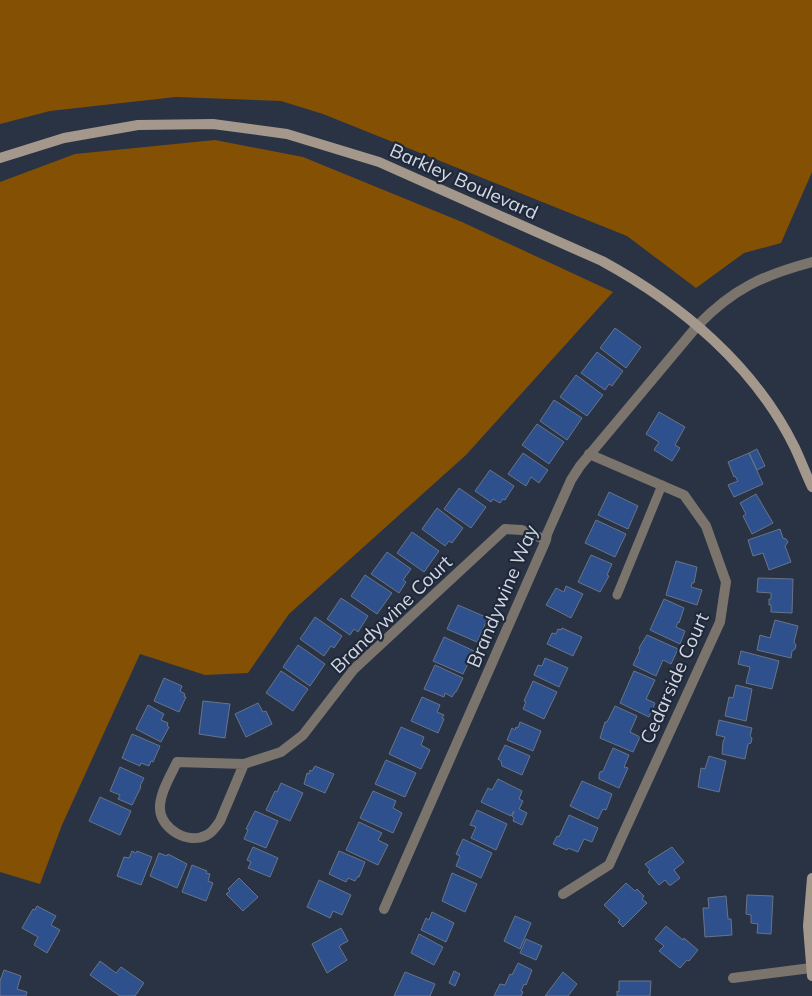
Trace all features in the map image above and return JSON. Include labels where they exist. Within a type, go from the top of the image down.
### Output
[{"type":"main road","name":"Barkley Boulevard","points":[[0,158],[64,138],[138,125],[213,124],[287,134],[379,162],[602,261],[655,292],[698,325],[736,363],[760,393],[795,448],[812,487]]},
{"type":"main road","points":[[811,972],[808,926],[812,878]]},
{"type":"street","name":"Brandywine Way","points":[[384,909],[571,480],[589,454],[698,325],[730,296],[773,273],[812,262]]},
{"type":"street","name":"Cedarside Court","points":[[563,894],[609,865],[720,622],[726,582],[706,526],[684,495],[589,454]]},
{"type":"street","name":"Brandywine Court","points":[[244,764],[215,829],[198,838],[189,838],[174,832],[167,826],[162,818],[161,799],[177,762],[244,764],[281,752],[303,735],[354,669],[505,529],[522,530],[546,540]]},
{"type":"street","points":[[733,978],[811,972]]},
{"type":"lane","points":[[617,595],[662,486]]},
{"type":"shaded area","points":[[0,0],[812,0],[812,172],[781,243],[744,253],[696,288],[627,236],[323,114],[281,101],[176,97],[50,111],[0,124]]},
{"type":"shaded area","points":[[215,140],[303,157],[462,222],[613,292],[466,455],[289,614],[248,673],[205,675],[140,654],[62,825],[40,884],[0,872],[0,182],[75,154]]},
{"type":"building","points":[[615,328],[641,347],[626,368],[600,348]]},
{"type":"building","points":[[597,352],[623,371],[612,386],[609,384],[605,390],[581,373]]},
{"type":"building","points":[[576,375],[603,395],[587,416],[560,397]]},
{"type":"building","points":[[554,400],[582,418],[567,440],[540,421]]},
{"type":"building","points":[[659,412],[685,427],[675,445],[680,448],[672,461],[654,450],[659,442],[646,434]]},
{"type":"building","points":[[537,424],[564,442],[549,464],[522,445]]},
{"type":"building","points":[[757,449],[765,466],[757,470],[749,453]]},
{"type":"building","points":[[523,453],[548,470],[539,483],[531,477],[526,486],[508,474]]},
{"type":"building","points":[[749,453],[763,484],[734,497],[728,485],[738,481],[734,477],[728,462]]},
{"type":"building","points":[[490,470],[514,486],[505,500],[503,499],[500,503],[493,499],[491,502],[475,491]]},
{"type":"building","points":[[459,488],[486,507],[471,528],[444,509]]},
{"type":"building","points":[[609,492],[638,506],[628,529],[598,515]]},
{"type":"building","points":[[756,494],[773,523],[752,534],[743,516],[746,514],[740,503]]},
{"type":"building","points":[[437,508],[463,528],[452,543],[449,541],[445,546],[422,529]]},
{"type":"building","points":[[596,520],[626,534],[615,557],[585,543]]},
{"type":"building","points":[[780,529],[783,538],[788,542],[785,546],[791,562],[769,570],[763,553],[753,556],[748,540]]},
{"type":"building","points":[[412,532],[439,551],[424,572],[397,553]]},
{"type":"building","points":[[387,552],[411,569],[403,580],[406,582],[399,593],[371,574]]},
{"type":"building","points":[[591,555],[612,564],[607,575],[609,576],[600,592],[578,582]]},
{"type":"building","points":[[676,561],[697,567],[694,583],[692,583],[691,587],[702,590],[697,605],[666,595]]},
{"type":"building","points":[[365,575],[392,593],[377,614],[351,596]]},
{"type":"building","points":[[758,578],[793,579],[792,613],[771,612],[769,599],[771,599],[771,593],[757,592]]},
{"type":"building","points":[[566,586],[583,594],[571,618],[546,605],[556,588],[564,592]]},
{"type":"building","points":[[341,598],[368,616],[358,632],[354,629],[350,635],[327,619]]},
{"type":"building","points":[[664,599],[684,608],[676,627],[685,631],[680,644],[650,630]]},
{"type":"building","points":[[458,605],[488,618],[477,642],[447,629]]},
{"type":"building","points":[[315,617],[342,636],[334,648],[331,646],[324,656],[300,639]]},
{"type":"building","points":[[775,620],[798,626],[794,642],[796,645],[792,651],[791,658],[757,650],[760,635],[770,638]]},
{"type":"building","points":[[562,628],[582,637],[573,656],[547,644],[552,633],[556,634],[558,629],[561,630]]},
{"type":"building","points":[[647,635],[678,649],[671,664],[663,660],[656,676],[633,665],[640,650],[639,648]]},
{"type":"building","points":[[444,637],[474,651],[463,674],[433,661]]},
{"type":"building","points":[[298,645],[325,664],[310,686],[283,667]]},
{"type":"building","points":[[741,651],[779,661],[772,689],[746,683],[750,667],[738,664]]},
{"type":"building","points":[[545,658],[568,668],[559,687],[534,675],[538,665],[542,666]]},
{"type":"building","points":[[435,665],[463,678],[452,697],[445,693],[444,697],[424,689]]},
{"type":"building","points":[[281,671],[308,689],[293,711],[266,693]]},
{"type":"building","points":[[634,671],[655,680],[646,699],[655,703],[649,717],[620,703]]},
{"type":"building","points":[[164,678],[182,686],[180,691],[186,697],[179,712],[154,701]]},
{"type":"building","points":[[533,681],[557,692],[544,719],[523,709],[526,702],[524,701]]},
{"type":"building","points":[[736,685],[752,689],[746,721],[725,716],[729,697],[733,698]]},
{"type":"building","points":[[422,697],[440,705],[437,712],[444,715],[442,718],[444,719],[438,733],[411,721]]},
{"type":"building","points":[[203,701],[230,704],[225,738],[199,734]]},
{"type":"building","points":[[258,703],[263,712],[266,711],[272,724],[246,737],[235,714]]},
{"type":"building","points":[[148,705],[164,714],[161,720],[168,723],[167,726],[169,727],[161,742],[136,729]]},
{"type":"building","points":[[615,706],[637,716],[630,732],[640,737],[633,752],[600,738],[605,722],[607,722]]},
{"type":"building","points":[[719,720],[752,728],[751,743],[748,744],[745,759],[722,754],[725,737],[716,735]]},
{"type":"building","points":[[520,722],[541,731],[533,751],[507,740],[512,728],[515,730],[516,727],[518,728]]},
{"type":"building","points":[[401,727],[424,737],[421,745],[430,750],[421,769],[389,754]]},
{"type":"building","points":[[132,734],[160,746],[153,762],[151,761],[149,766],[141,763],[140,766],[122,758]]},
{"type":"building","points":[[505,745],[530,756],[522,775],[502,766],[501,761],[498,759]]},
{"type":"building","points":[[613,748],[629,755],[624,767],[628,768],[619,788],[599,779],[600,772],[603,771]]},
{"type":"building","points":[[709,756],[726,761],[719,792],[698,787],[701,768],[705,769]]},
{"type":"building","points":[[386,760],[416,773],[405,797],[375,784]]},
{"type":"building","points":[[315,766],[334,774],[325,793],[304,784],[307,773],[309,774],[310,770],[312,771]]},
{"type":"building","points":[[120,767],[144,778],[132,805],[118,799],[120,795],[110,791]]},
{"type":"building","points":[[498,779],[522,791],[519,799],[523,801],[519,809],[527,813],[522,825],[513,821],[514,811],[511,816],[481,802],[488,788],[492,790]]},
{"type":"building","points":[[582,781],[612,794],[606,810],[603,809],[598,819],[570,806]]},
{"type":"building","points":[[281,783],[303,793],[290,821],[266,810]]},
{"type":"building","points":[[373,791],[396,801],[393,808],[402,813],[393,833],[360,818]]},
{"type":"building","points":[[100,797],[131,811],[120,835],[89,821]]},
{"type":"building","points":[[477,810],[507,824],[496,850],[471,838],[476,827],[470,825]]},
{"type":"building","points":[[255,811],[278,821],[266,848],[244,839],[248,830],[246,829]]},
{"type":"building","points":[[569,815],[598,828],[592,842],[584,839],[578,852],[553,844],[557,836],[559,837]]},
{"type":"building","points":[[359,822],[382,833],[378,840],[388,845],[378,865],[346,850]]},
{"type":"building","points":[[463,839],[492,853],[481,878],[456,866],[460,856],[456,854]]},
{"type":"building","points":[[253,847],[278,858],[270,877],[248,868],[251,862],[247,860]]},
{"type":"building","points":[[672,847],[684,862],[674,870],[680,878],[671,885],[665,880],[659,885],[648,872],[650,870],[645,864]]},
{"type":"building","points":[[132,851],[152,857],[141,885],[117,876],[124,857],[129,858]]},
{"type":"building","points":[[339,851],[365,862],[359,877],[355,881],[348,878],[346,882],[329,874]]},
{"type":"building","points":[[159,853],[167,856],[168,854],[187,864],[177,888],[150,876]]},
{"type":"building","points":[[192,865],[210,874],[208,881],[213,883],[206,901],[182,892]]},
{"type":"building","points":[[452,873],[477,884],[465,912],[442,901]]},
{"type":"building","points":[[239,878],[258,897],[243,911],[226,894],[230,891],[228,889]]},
{"type":"building","points":[[319,880],[351,895],[342,915],[333,911],[330,918],[307,907]]},
{"type":"building","points":[[626,883],[635,891],[637,889],[644,896],[642,899],[647,903],[623,927],[618,922],[620,920],[604,905]]},
{"type":"building","points":[[747,895],[773,896],[771,934],[757,933],[758,924],[751,923],[751,915],[746,914]]},
{"type":"building","points":[[726,896],[728,919],[731,919],[732,935],[705,937],[703,908],[709,908],[708,898]]},
{"type":"building","points":[[37,906],[56,916],[51,925],[60,930],[47,953],[34,945],[38,937],[22,928],[33,909],[35,910]]},
{"type":"building","points":[[432,912],[454,923],[446,942],[421,930],[426,918],[429,920]]},
{"type":"building","points":[[515,916],[531,923],[520,949],[504,941]]},
{"type":"building","points":[[666,926],[698,950],[680,968],[659,951],[664,946],[655,939]]},
{"type":"building","points":[[341,928],[348,941],[339,946],[347,960],[327,973],[312,944]]},
{"type":"building","points":[[419,934],[443,947],[434,965],[411,953]]},
{"type":"building","points":[[526,939],[542,946],[536,960],[520,953]]},
{"type":"building","points":[[100,961],[116,973],[121,967],[144,983],[135,996],[120,996],[90,975]]},
{"type":"building","points":[[518,963],[532,970],[526,985],[524,984],[521,991],[523,992],[521,996],[494,996],[500,984],[505,985]]},
{"type":"building","points":[[4,970],[21,976],[17,989],[27,992],[26,996],[0,996],[0,981]]},
{"type":"building","points":[[454,971],[460,974],[455,986],[449,983]]},
{"type":"building","points":[[405,972],[435,984],[430,996],[394,996]]},
{"type":"building","points":[[563,972],[577,984],[568,996],[545,996]]},
{"type":"building","points":[[619,981],[651,981],[650,996],[617,996]]}]
